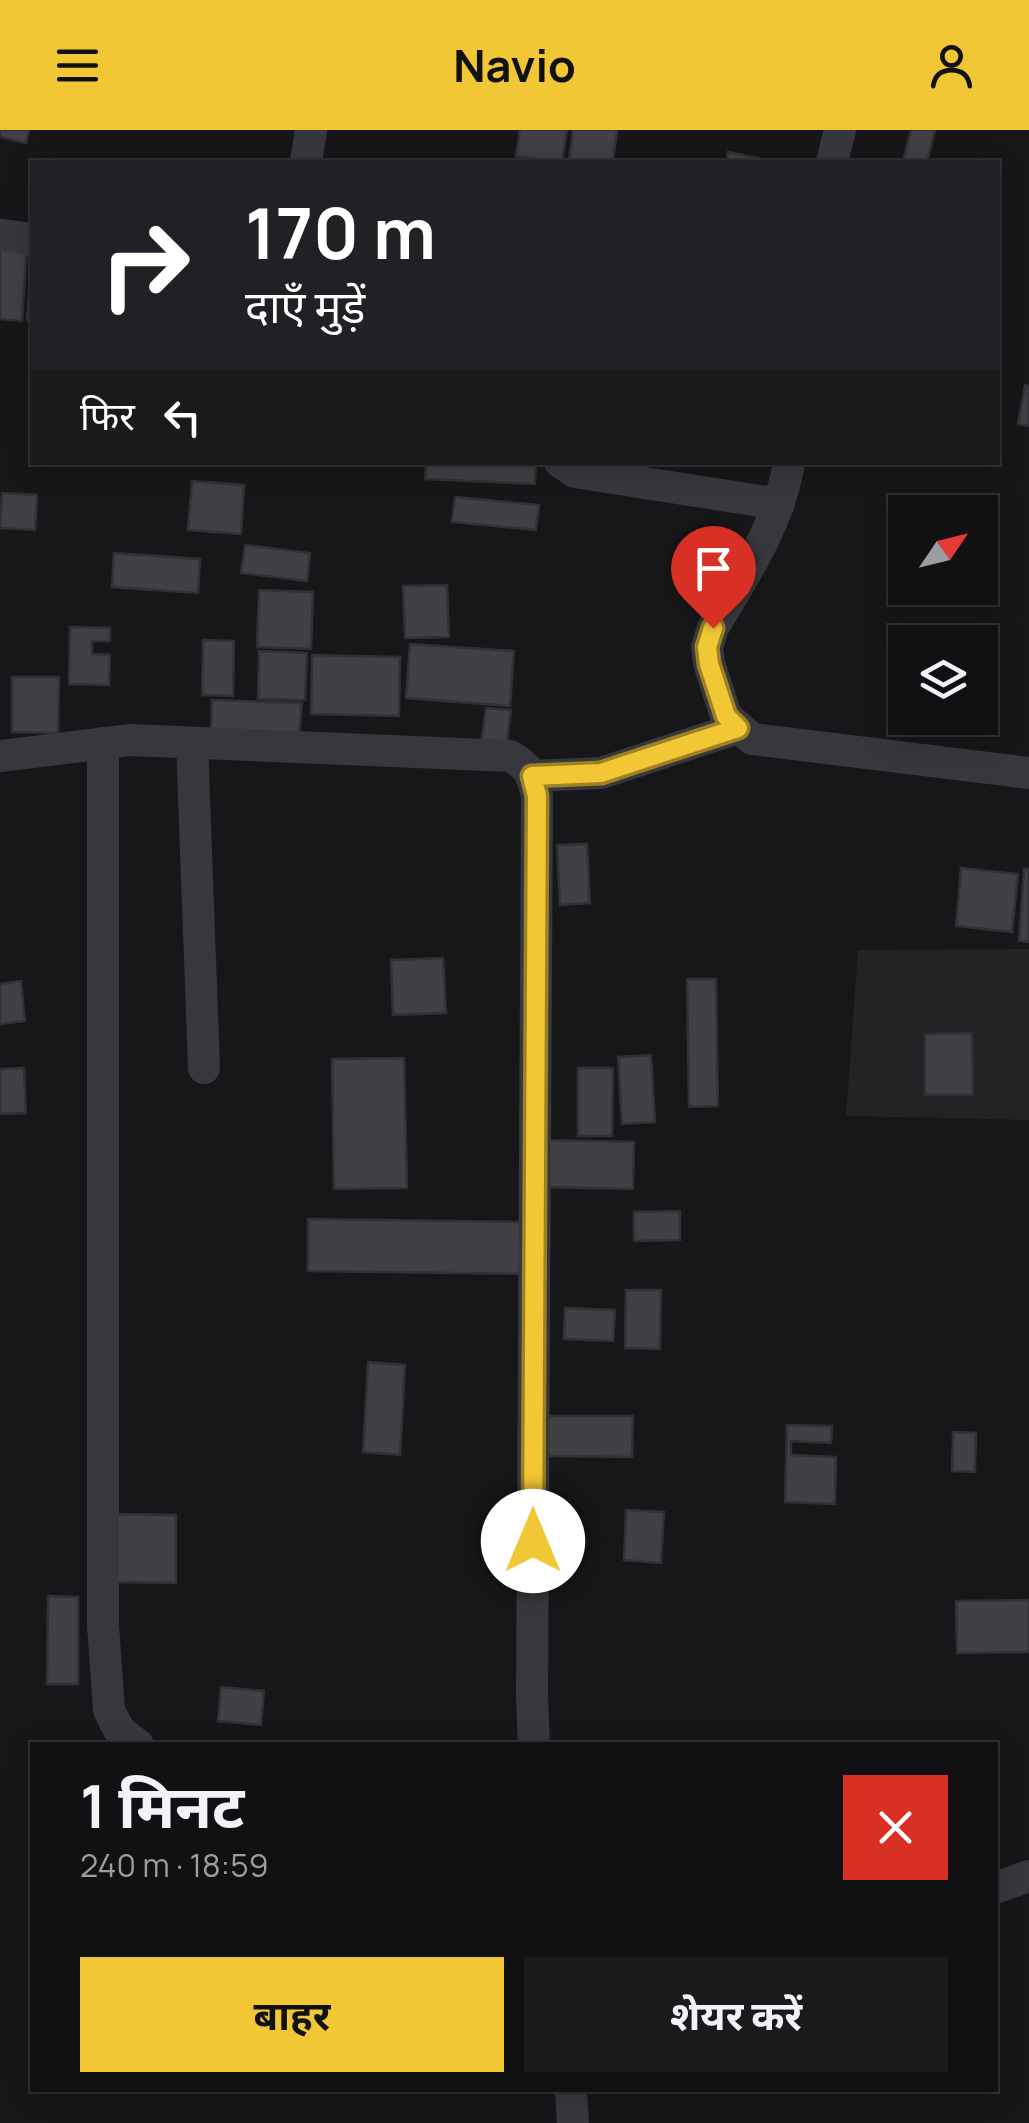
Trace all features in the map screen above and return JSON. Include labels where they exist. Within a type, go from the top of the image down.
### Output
[{"type":"street","points":[[306,160],[311,130]]},
{"type":"street","points":[[832,160],[840,130]]},
{"type":"street","points":[[0,234],[30,239]]},
{"type":"street","points":[[564,465],[574,472],[779,504]]},
{"type":"street","points":[[788,465],[772,525],[713,628],[707,647],[726,716],[752,739],[1029,773]]},
{"type":"street","points":[[532,776],[601,773],[738,728]]},
{"type":"street","points":[[0,756],[131,740],[510,756],[532,776],[537,796],[534,1742]]},
{"type":"street","points":[[192,743],[204,1068]]},
{"type":"street","points":[[103,744],[103,1625],[109,1710],[119,1730],[134,1742]]},
{"type":"street","points":[[998,1887],[1029,1876]]},
{"type":"street","points":[[571,2092],[573,2123]]},
{"type":"shaded area","points":[[1029,949],[1029,1120],[846,1116],[858,950]]},
{"type":"building","points":[[0,130],[29,130],[26,143],[0,137]]},
{"type":"building","points":[[520,130],[567,130],[562,160],[516,156]]},
{"type":"building","points":[[573,130],[617,130],[613,160],[569,160]]},
{"type":"building","points":[[911,130],[935,130],[928,160],[904,160]]},
{"type":"building","points":[[728,152],[758,158],[758,160],[726,160]]},
{"type":"building","points":[[0,242],[27,244],[22,321],[0,319]]},
{"type":"building","points":[[1025,385],[1029,386],[1029,426],[1018,424]]},
{"type":"building","points":[[426,465],[536,465],[535,484],[425,479]]},
{"type":"building","points":[[192,481],[244,485],[241,534],[188,530]]},
{"type":"building","points":[[2,493],[37,495],[35,530],[0,528]]},
{"type":"building","points":[[455,497],[539,505],[536,530],[452,522]]},
{"type":"building","points":[[245,545],[310,553],[307,581],[241,573]]},
{"type":"building","points":[[114,553],[200,559],[198,593],[112,587]]},
{"type":"building","points":[[447,585],[449,637],[405,638],[403,586]]},
{"type":"building","points":[[259,590],[313,592],[311,649],[257,647]]},
{"type":"building","points":[[70,627],[110,628],[110,641],[92,641],[92,654],[110,655],[109,685],[69,684]]},
{"type":"building","points":[[203,640],[234,641],[233,696],[202,695]]},
{"type":"building","points":[[410,644],[514,651],[510,706],[406,698]]},
{"type":"building","points":[[259,651],[307,653],[305,700],[258,699]]},
{"type":"building","points":[[312,655],[400,657],[399,716],[311,714]]},
{"type":"building","points":[[12,677],[59,677],[58,733],[12,732]]},
{"type":"building","points":[[212,700],[302,703],[299,735],[211,735]]},
{"type":"building","points":[[486,708],[511,710],[506,748],[481,745]]},
{"type":"building","points":[[587,844],[590,903],[560,905],[557,845]]},
{"type":"building","points":[[961,868],[1018,874],[1012,932],[956,926]]},
{"type":"building","points":[[1024,869],[1029,869],[1029,942],[1019,941]]},
{"type":"building","points":[[443,958],[446,1013],[393,1015],[391,960]]},
{"type":"building","points":[[687,979],[716,979],[718,1106],[689,1107]]},
{"type":"building","points":[[21,981],[25,1021],[0,1024],[0,984]]},
{"type":"building","points":[[972,1033],[973,1095],[925,1095],[925,1034]]},
{"type":"building","points":[[651,1055],[655,1122],[622,1124],[618,1057]]},
{"type":"building","points":[[404,1058],[407,1188],[334,1189],[332,1059]]},
{"type":"building","points":[[24,1068],[26,1113],[0,1114],[0,1069]]},
{"type":"building","points":[[578,1068],[613,1068],[612,1136],[578,1136]]},
{"type":"building","points":[[543,1140],[634,1142],[633,1189],[543,1187]]},
{"type":"building","points":[[680,1211],[680,1240],[634,1241],[634,1212]]},
{"type":"building","points":[[308,1219],[526,1222],[525,1274],[308,1271]]},
{"type":"building","points":[[626,1290],[661,1290],[660,1349],[625,1348]]},
{"type":"building","points":[[565,1308],[615,1310],[613,1341],[564,1339]]},
{"type":"building","points":[[368,1362],[405,1365],[400,1455],[363,1452]]},
{"type":"building","points":[[541,1416],[633,1416],[632,1457],[541,1456]]},
{"type":"building","points":[[787,1425],[832,1426],[831,1443],[791,1441],[791,1455],[836,1457],[835,1504],[785,1502]]},
{"type":"building","points":[[953,1432],[976,1433],[975,1472],[952,1471]]},
{"type":"building","points":[[626,1510],[664,1512],[661,1563],[624,1560]]},
{"type":"building","points":[[113,1514],[176,1515],[176,1583],[112,1582]]},
{"type":"building","points":[[48,1596],[78,1597],[78,1684],[47,1684]]},
{"type":"building","points":[[1029,1600],[1029,1652],[957,1653],[956,1601]]},
{"type":"building","points":[[221,1687],[264,1691],[261,1725],[218,1721]]},
{"type":"route","points":[[533,1541],[537,796],[532,776],[601,773],[738,728],[726,716],[709,664],[707,647],[713,628]]}]
